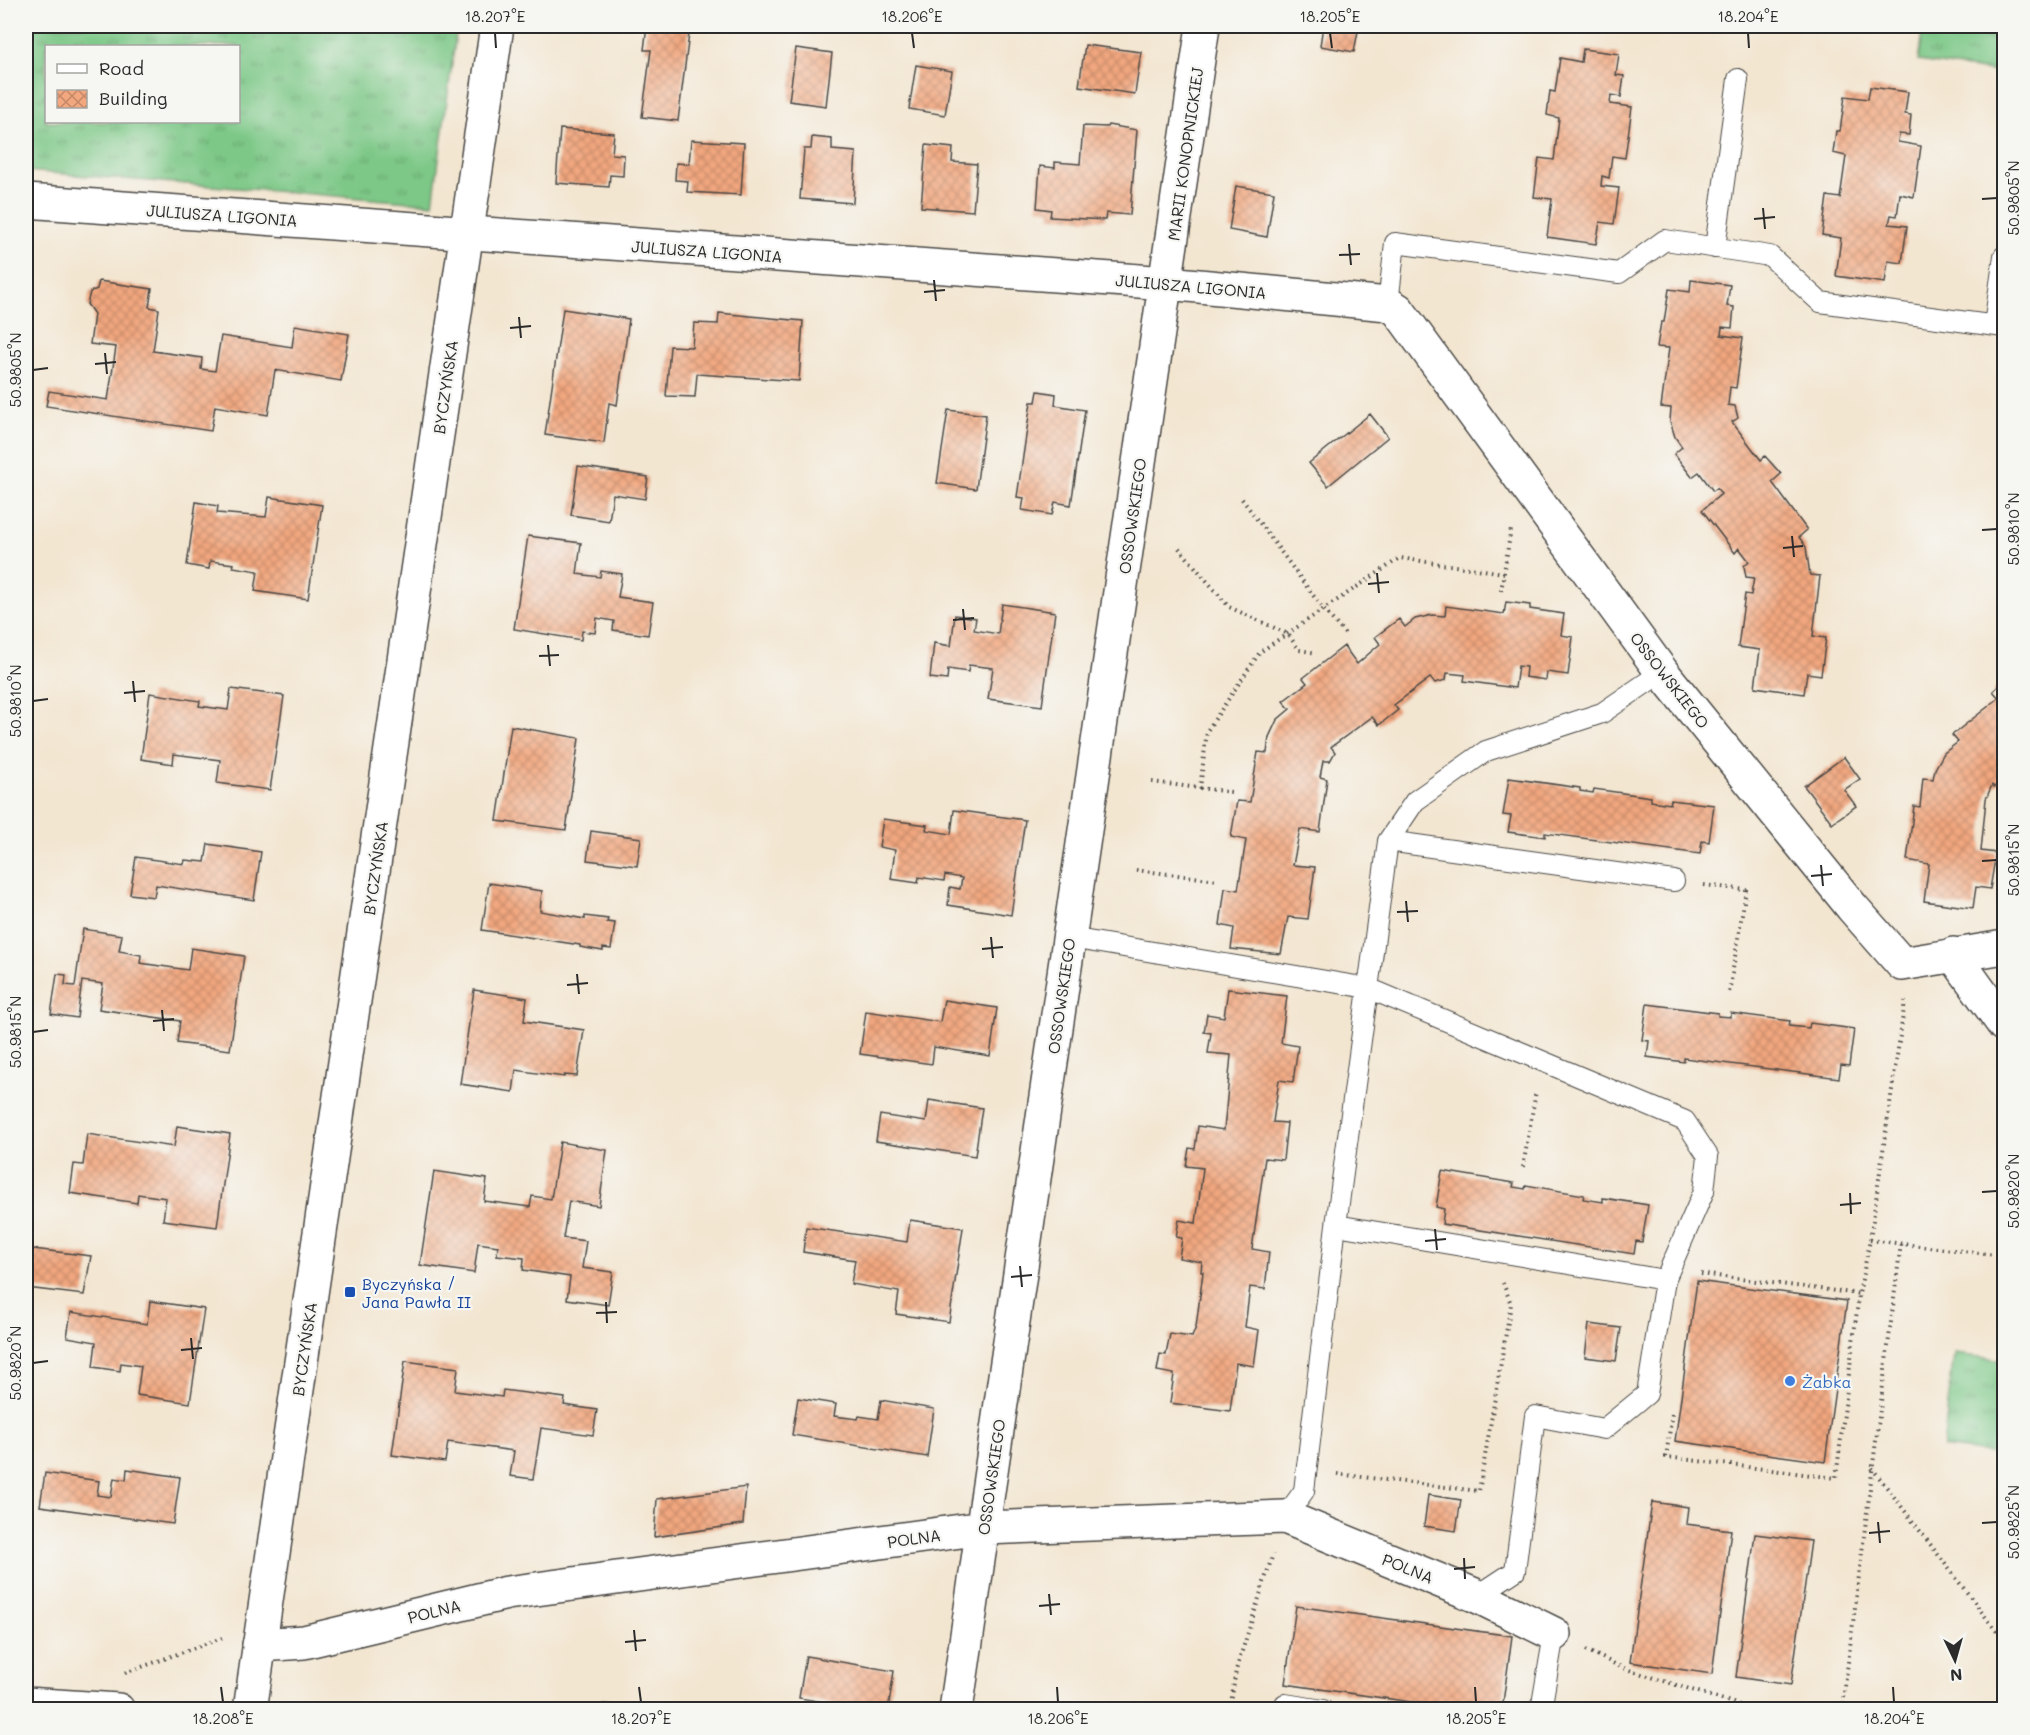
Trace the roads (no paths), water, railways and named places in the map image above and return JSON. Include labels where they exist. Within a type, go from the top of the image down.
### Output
[{"type":"street","name":"BYCZYŃSKA","points":[[250,1710],[497,26]]},
{"type":"street","name":"MARII KONOPNICKIEJ","points":[[1167,283],[1203,26]]},
{"type":"street","name":"JULIUSZA LIGONIA","points":[[26,201],[1167,283],[1388,304]]},
{"type":"street","name":"OSSOWSKIEGO","points":[[956,1710],[1167,283]]},
{"type":"street","name":"OSSOWSKIEGO","points":[[1388,304],[1398,310],[1662,672],[1902,964],[1953,954]]},
{"type":"street","points":[[2004,947],[1953,954],[2004,1025]]},
{"type":"street","name":"POLNA","points":[[260,1645],[304,1642],[507,1593],[983,1528],[1285,1517],[1477,1596],[1554,1634]]},
{"type":"street","points":[[26,1704],[118,1710]]},
{"type":"lane","points":[[1715,248],[1738,79]]},
{"type":"lane","points":[[1388,304],[1395,243],[1619,273],[1665,240],[1770,256],[1820,302],[1999,326],[2004,256]]},
{"type":"lane","points":[[1285,1517],[1304,1491],[1336,1225],[1388,841],[1415,801],[1486,751],[1602,713],[1662,672]]},
{"type":"lane","points":[[1388,841],[1674,881]]},
{"type":"lane","points":[[1070,938],[1368,988],[1685,1121],[1708,1156],[1704,1191],[1665,1280],[1647,1394],[1604,1429],[1535,1416],[1515,1570],[1477,1596]]},
{"type":"lane","points":[[1336,1225],[1665,1280]]},
{"type":"lane","points":[[1541,1710],[1554,1634]]},
{"type":"lane","points":[[1285,1704],[1323,1710]]},
{"type":"place","name":"Byczyńska / Jana Pawła II","points":[[350,1292]]},
{"type":"place","name":"Żabka","points":[[1790,1381]]}]
